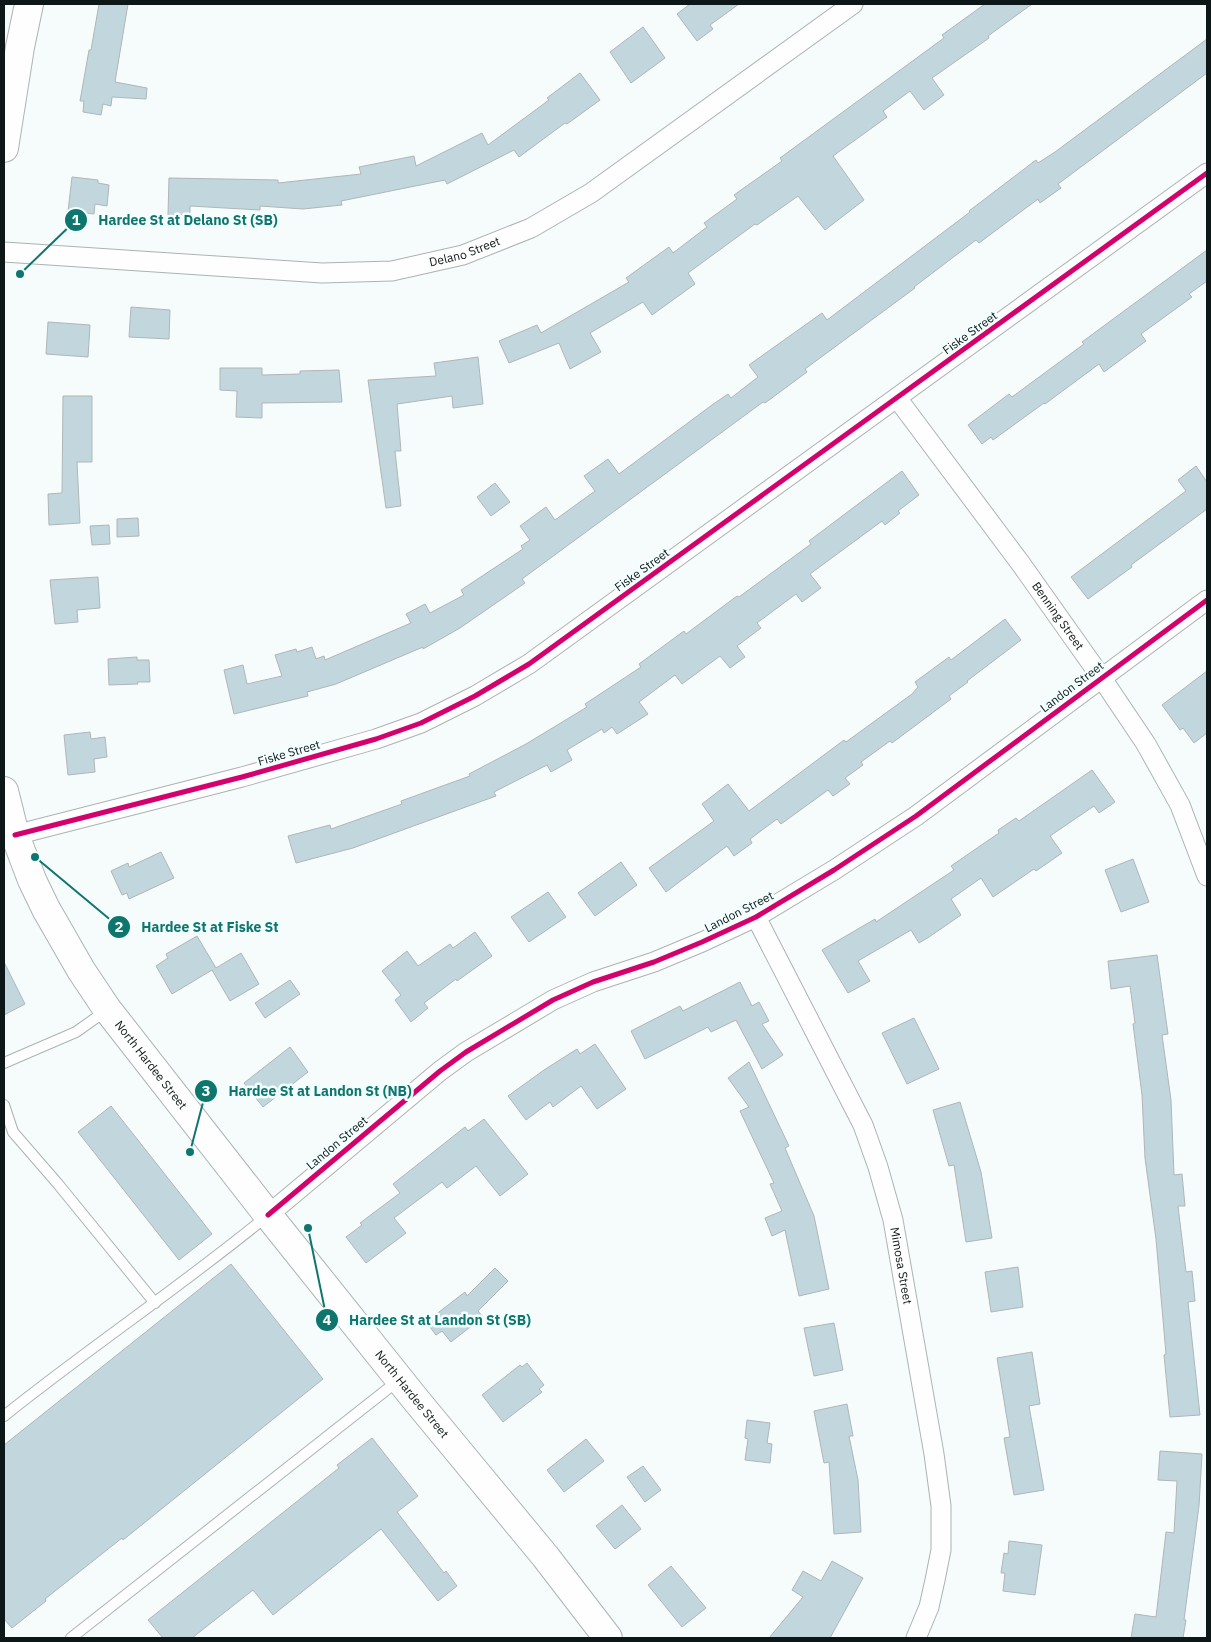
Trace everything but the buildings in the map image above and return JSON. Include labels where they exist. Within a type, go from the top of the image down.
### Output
[{"type":"street","points":[[4,148],[20,47],[30,4]]},
{"type":"street","name":"Delano Street","points":[[4,252],[322,273],[392,271],[463,255],[531,228],[591,193],[853,4]]},
{"type":"street","name":"Fiske Street","points":[[16,835],[376,739],[421,723],[468,700],[530,664],[1207,173]]},
{"type":"street","name":"Benning Street","points":[[897,398],[1021,564],[1146,744],[1180,805],[1207,876]]},
{"type":"street","name":"Landon Street","points":[[268,1216],[386,1114],[466,1052],[553,1000],[594,982],[662,959],[756,917],[834,870],[916,816],[1207,600]]},
{"type":"street","name":"North Hardee Street","points":[[4,791],[16,835],[32,880],[46,909],[81,970],[107,1009],[268,1216],[399,1380],[545,1556],[608,1638]]},
{"type":"street","name":"Mimosa Street","points":[[756,917],[863,1125],[878,1167],[893,1220],[933,1444],[941,1506],[940,1550],[935,1580],[929,1607],[916,1638]]},
{"type":"lane","points":[[4,1063],[76,1032],[107,1009]]},
{"type":"lane","points":[[4,1105],[13,1132],[155,1303]]},
{"type":"lane","points":[[4,1416],[37,1389],[214,1260],[268,1216]]},
{"type":"lane","points":[[71,1638],[399,1380]]},
{"type":"cycle path","points":[[15,835],[242,777],[376,739],[421,723],[475,696],[529,664],[1207,173]]},
{"type":"cycle path","points":[[268,1215],[440,1071],[466,1052],[553,1000],[593,982],[654,962],[702,942],[756,917],[834,870],[916,816],[1207,600]]},
{"type":"place","name":"Hardee St at Delano St (SB)","points":[[20,274]]},
{"type":"place","name":"Hardee St at Fiske St","points":[[35,857]]},
{"type":"place","name":"Hardee St at Landon St (NB)","points":[[190,1152]]},
{"type":"place","name":"Hardee St at Landon St (SB)","points":[[308,1228]]}]
